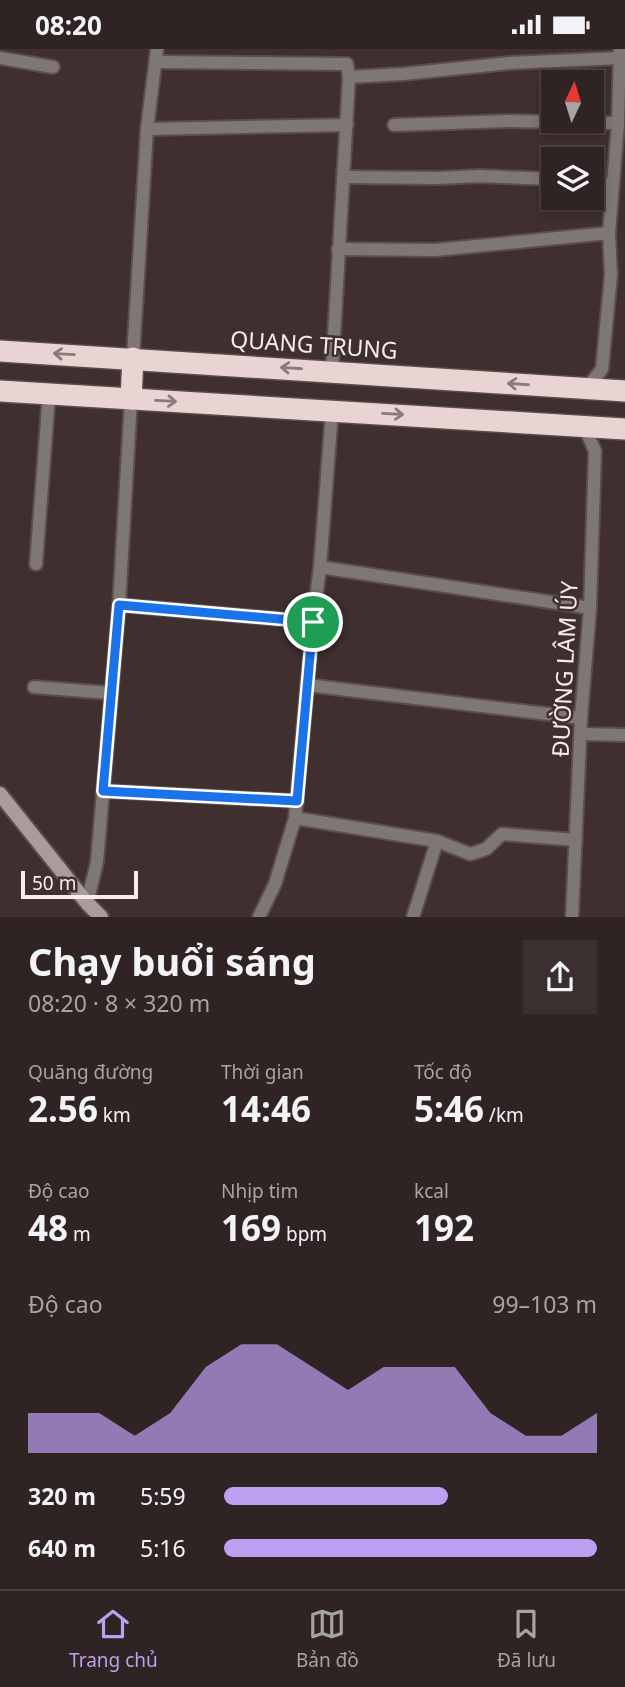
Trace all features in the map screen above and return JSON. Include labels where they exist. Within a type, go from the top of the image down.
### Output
[{"type":"highway","name":"QUANG TRUNG","points":[[0,351],[625,391]]},
{"type":"highway","points":[[131,399],[133,358]]},
{"type":"highway","points":[[584,426],[586,388]]},
{"type":"highway","points":[[0,391],[625,429]]},
{"type":"street","points":[[337,63],[338,49]]},
{"type":"street","points":[[349,77],[620,53],[618,123],[609,233],[611,275],[602,369],[586,388]]},
{"type":"street","points":[[133,358],[147,129],[157,56],[337,63],[347,64],[349,77],[332,371]]},
{"type":"street","points":[[0,58],[53,67]]},
{"type":"street","points":[[394,125],[507,121],[618,123]]},
{"type":"street","points":[[147,129],[347,125]]},
{"type":"street","points":[[344,177],[541,179]]},
{"type":"street","points":[[604,184],[612,185]]},
{"type":"street","points":[[338,249],[435,250],[609,233]]},
{"type":"street","points":[[611,275],[625,274]]},
{"type":"street","points":[[36,564],[49,394]]},
{"type":"street","points":[[87,903],[97,862],[119,605],[131,399]]},
{"type":"street","points":[[259,917],[275,884],[295,818],[320,567],[332,411]]},
{"type":"street","name":"ĐƯỜNG LÂM ÚY","points":[[572,917],[581,718],[590,608],[595,451],[584,426]]},
{"type":"street","points":[[320,567],[590,608]]},
{"type":"street","points":[[119,605],[313,622]]},
{"type":"street","points":[[307,685],[581,718]]},
{"type":"street","points":[[34,687],[110,693]]},
{"type":"street","points":[[581,734],[625,735]]},
{"type":"street","points":[[103,791],[297,801]]},
{"type":"street","points":[[0,794],[101,917]]},
{"type":"street","points":[[295,818],[437,841],[470,854],[486,849],[502,834],[576,840]]},
{"type":"street","points":[[413,917],[437,841]]},
{"type":"route","points":[[119,605],[313,622],[297,801],[103,791],[119,605]]}]
